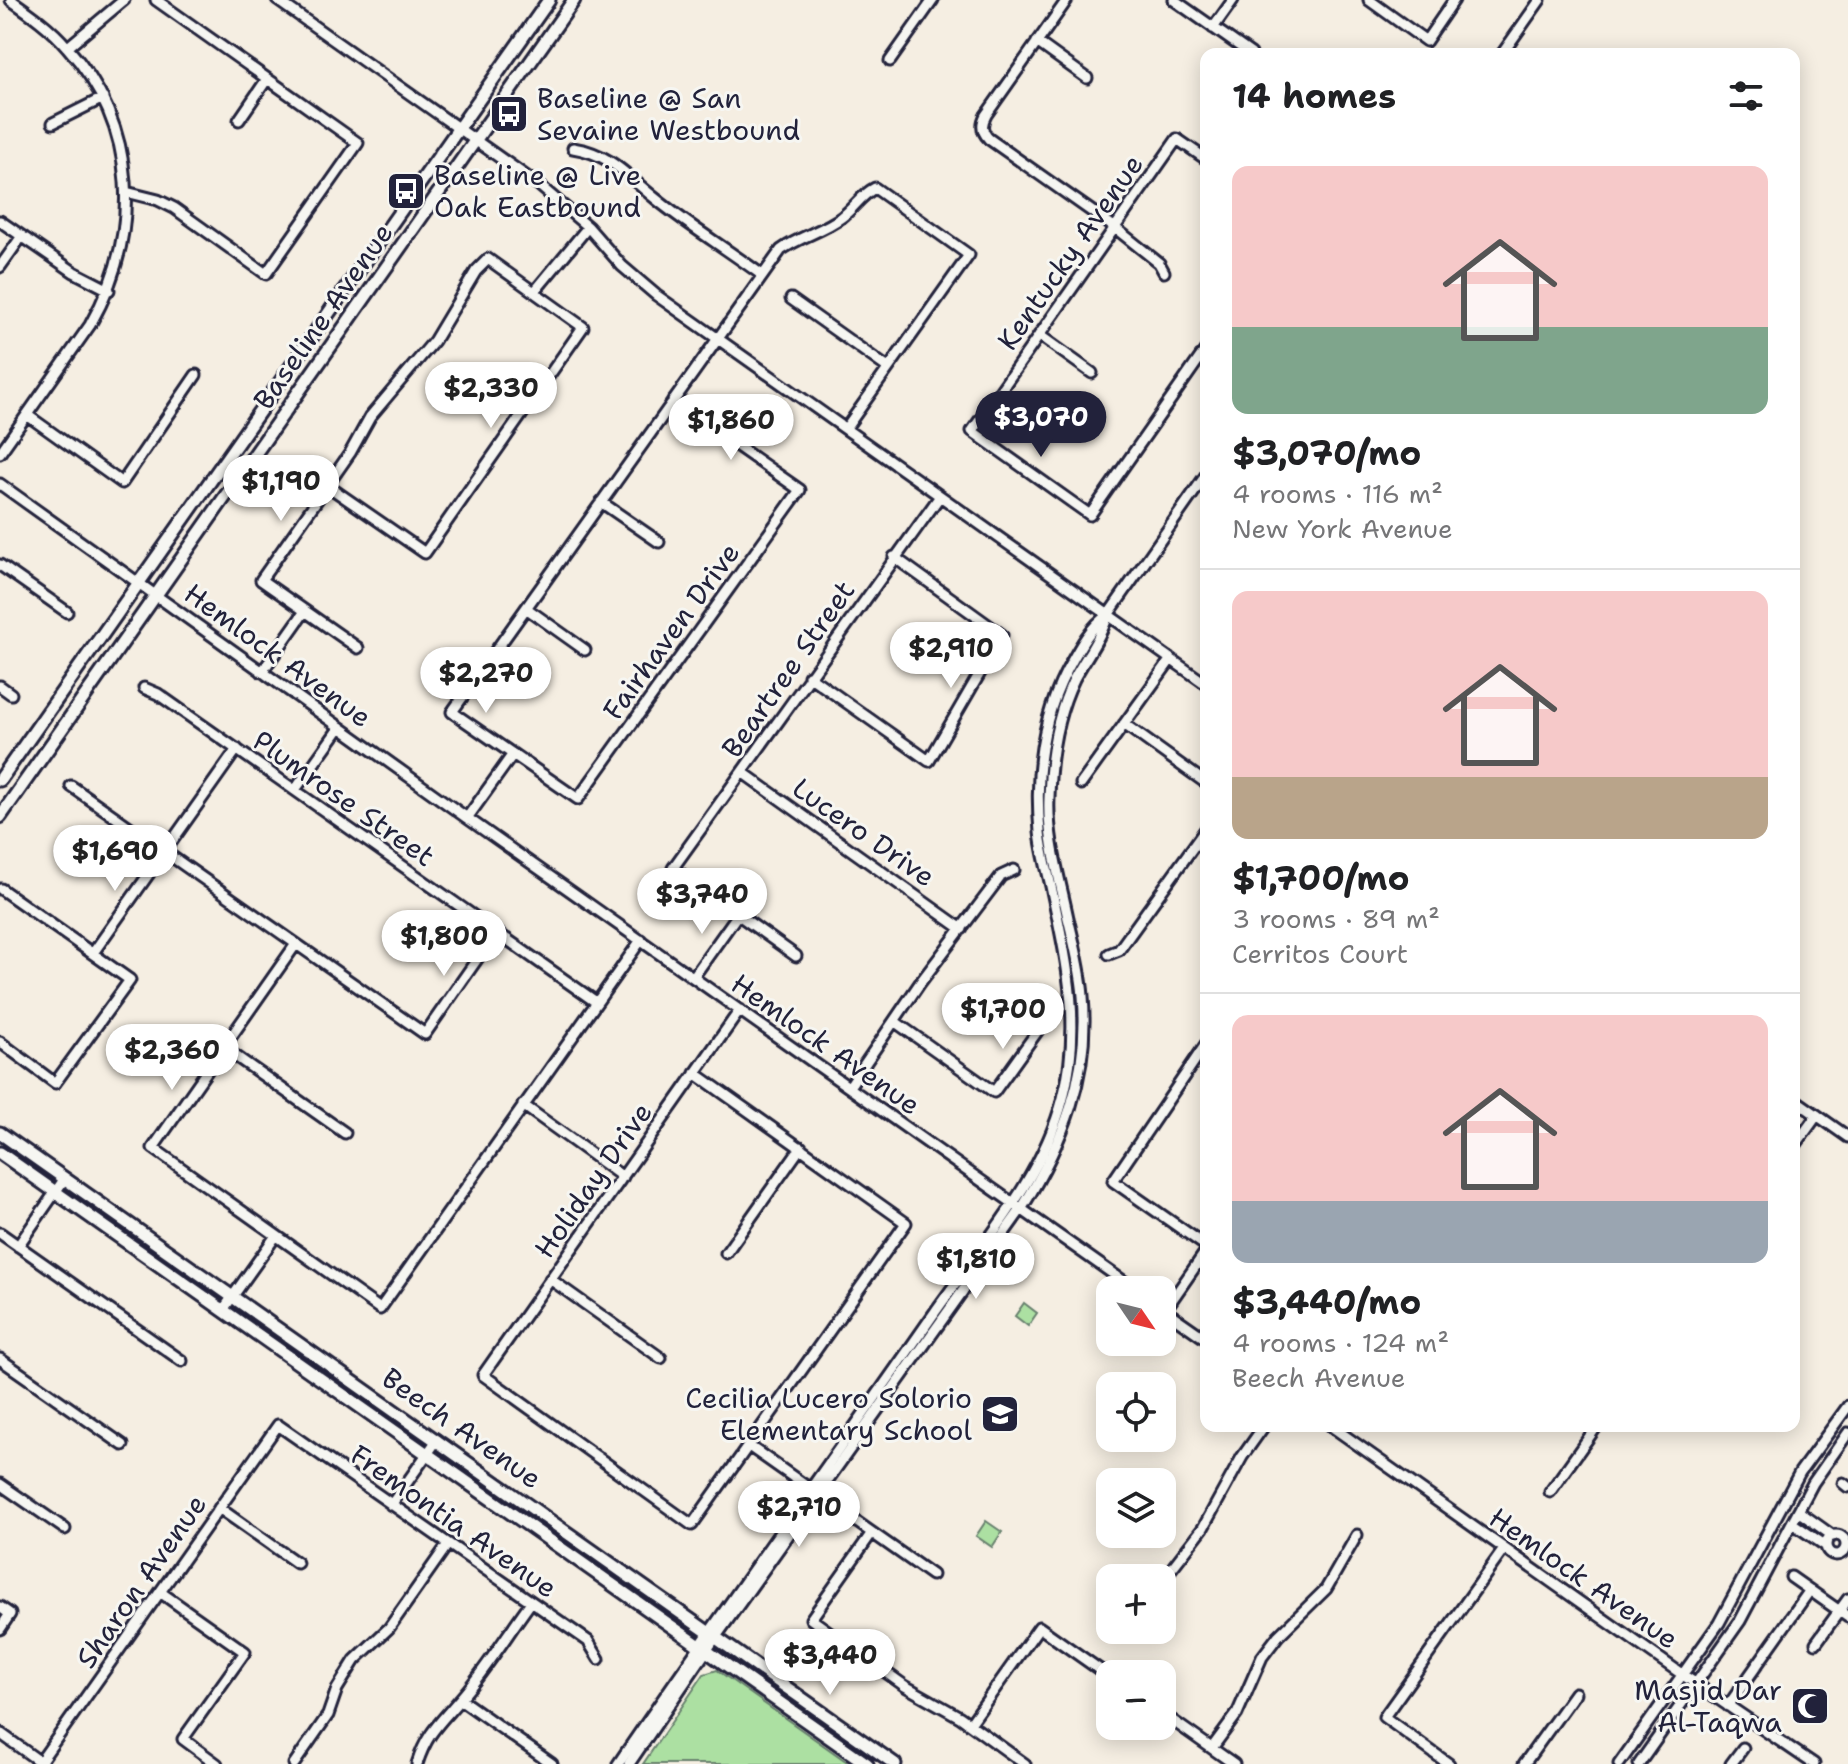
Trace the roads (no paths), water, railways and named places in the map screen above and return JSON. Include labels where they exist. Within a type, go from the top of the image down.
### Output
[{"type":"main road","name":"Baseline Avenue","points":[[0,780],[549,0]]},
{"type":"main road","name":"Baseline Avenue","points":[[0,817],[574,0]]},
{"type":"main road","name":"Beech Avenue","points":[[0,1133],[895,1764]]},
{"type":"main road","name":"Beech Avenue","points":[[0,1153],[867,1764]]},
{"type":"street","points":[[0,453],[90,325],[109,290],[124,237],[126,192],[118,142],[103,98],[68,47],[50,29],[11,0]]},
{"type":"street","points":[[68,47],[124,0]]},
{"type":"street","points":[[126,192],[149,197],[174,208],[266,274],[358,143],[156,0]]},
{"type":"street","points":[[277,0],[540,186],[588,227],[622,266],[656,295],[1200,680]]},
{"type":"street","points":[[890,61],[933,0]]},
{"type":"street","points":[[1067,0],[986,115],[982,128],[989,139],[1114,227],[1159,263],[1164,272]]},
{"type":"street","points":[[1174,0],[1242,48]]},
{"type":"street","points":[[1213,28],[1233,0]]},
{"type":"street","points":[[1369,0],[1426,41],[1454,0]]},
{"type":"street","points":[[1506,48],[1540,0]]},
{"type":"street","points":[[1037,42],[1087,78]]},
{"type":"street","points":[[239,120],[267,79]]},
{"type":"street","points":[[53,123],[103,98]]},
{"type":"street","name":"Kentucky Avenue","points":[[1200,155],[1177,139],[972,431],[1090,515],[1200,358]]},
{"type":"street","points":[[573,148],[595,151],[762,275]]},
{"type":"street","points":[[467,818],[513,754],[452,712],[781,250],[795,239],[840,218],[864,193],[875,188],[969,255],[846,428]]},
{"type":"street","points":[[0,221],[74,272],[109,290]]},
{"type":"street","points":[[535,291],[588,227]]},
{"type":"street","points":[[0,267],[22,236]]},
{"type":"street","points":[[328,486],[425,553],[583,327],[488,259],[476,271],[434,341],[370,417],[328,486],[261,580],[358,648]]},
{"type":"street","points":[[791,299],[888,368]]},
{"type":"street","points":[[1039,335],[1092,373]]},
{"type":"street","points":[[27,415],[122,483],[196,375]]},
{"type":"street","name":"Fairhaven Drive","points":[[513,754],[578,799],[800,490],[673,401]]},
{"type":"street","name":"Hemlock Avenue","points":[[0,484],[1117,1276]]},
{"type":"street","points":[[618,1764],[1044,1173],[1065,1127],[1079,1080],[1084,1021],[1083,995],[1051,835],[1049,784],[1054,740],[1072,683],[1108,615],[1200,484]]},
{"type":"street","name":"Beartree Street","points":[[738,914],[673,868],[940,496]]},
{"type":"street","points":[[601,502],[659,542]]},
{"type":"street","points":[[809,676],[929,761],[1002,635],[894,557]]},
{"type":"street","points":[[0,565],[67,612]]},
{"type":"street","points":[[526,608],[585,650]]},
{"type":"street","points":[[262,672],[305,611]]},
{"type":"street","points":[[1081,784],[1171,659]]},
{"type":"street","points":[[0,686],[11,694]]},
{"type":"street","name":"Plumrose Street","points":[[144,688],[158,694],[596,1002]]},
{"type":"street","points":[[1124,724],[1200,779]]},
{"type":"street","points":[[295,790],[340,727]]},
{"type":"street","points":[[93,953],[237,749]]},
{"type":"street","name":"Lucero Drive","points":[[742,772],[962,929]]},
{"type":"street","points":[[71,786],[425,1034],[496,932]]},
{"type":"street","points":[[1109,954],[1119,950],[1200,844]]},
{"type":"street","points":[[849,1087],[1001,876],[1014,870]]},
{"type":"street","points":[[1,889],[130,980],[55,1083],[2,1047]]},
{"type":"street","points":[[694,976],[738,914],[796,956]]},
{"type":"street","points":[[296,944],[153,1148],[380,1309],[641,940]]},
{"type":"street","name":"Holiday Drive","points":[[740,1010],[483,1375],[692,1525],[749,1446]]},
{"type":"street","points":[[894,1021],[994,1092],[1039,1029]]},
{"type":"street","points":[[224,1048],[345,1133]]},
{"type":"street","points":[[1200,1062],[1113,1181],[1200,1245]]},
{"type":"street","points":[[695,1073],[906,1223],[749,1446],[932,1575]]},
{"type":"street","points":[[1800,1103],[1848,1137]]},
{"type":"street","points":[[523,1105],[623,1177]]},
{"type":"street","points":[[1800,1139],[1817,1115]]},
{"type":"street","points":[[726,1253],[801,1147]]},
{"type":"street","points":[[18,1246],[65,1178]]},
{"type":"street","points":[[0,1233],[182,1361]]},
{"type":"street","points":[[223,1310],[275,1237]]},
{"type":"street","points":[[1176,1291],[1200,1257]]},
{"type":"street","points":[[550,1279],[661,1358]]},
{"type":"street","points":[[1176,1318],[1200,1335]]},
{"type":"street","points":[[0,1359],[123,1445]]},
{"type":"street","points":[[1619,1764],[1727,1610],[1800,1472],[1848,1406]]},
{"type":"street","name":"Fremontia Avenue","points":[[278,1425],[588,1641],[599,1659]]},
{"type":"street","name":"Sharon Avenue","points":[[42,1763],[278,1425]]},
{"type":"street","points":[[1175,1564],[1203,1528],[1242,1457],[1260,1432]]},
{"type":"street","name":"Hemlock Avenue","points":[[1339,1432],[1814,1764]]},
{"type":"street","points":[[1550,1492],[1593,1432]]},
{"type":"street","points":[[1639,1764],[1740,1621],[1813,1483],[1848,1433]]},
{"type":"street","points":[[391,1505],[437,1440]]},
{"type":"street","points":[[0,1484],[65,1529]]},
{"type":"street","points":[[219,1508],[297,1563]]},
{"type":"street","points":[[1798,1511],[1833,1536]]},
{"type":"street","points":[[1792,1523],[1826,1546],[1832,1554],[1844,1551],[1847,1543],[1840,1536],[1833,1536],[1826,1546]]},
{"type":"street","points":[[871,1534],[811,1619],[905,1686],[970,1724],[1025,1764]]},
{"type":"street","points":[[1212,1748],[1237,1714],[1262,1657],[1278,1636],[1326,1589],[1357,1535]]},
{"type":"street","points":[[294,1764],[328,1715],[337,1689],[355,1660],[389,1628],[448,1544]]},
{"type":"street","points":[[1449,1764],[1384,1717],[1504,1549]]},
{"type":"street","points":[[1839,1554],[1848,1561]]},
{"type":"street","points":[[1791,1577],[1844,1614]]},
{"type":"street","points":[[1728,1706],[1810,1590]]},
{"type":"street","points":[[160,1592],[245,1652],[183,1739],[217,1764]]},
{"type":"street","points":[[1816,1643],[1844,1614],[1848,1599]]},
{"type":"street","points":[[417,1764],[431,1731],[460,1699],[531,1602]]},
{"type":"street","points":[[0,1607],[10,1614],[0,1629]]},
{"type":"street","points":[[970,1724],[1039,1627],[1096,1667]]},
{"type":"street","points":[[629,1764],[702,1648]]},
{"type":"street","points":[[1524,1764],[1575,1693]]},
{"type":"street","points":[[460,1699],[545,1762]]},
{"type":"street","points":[[1176,1723],[1234,1764]]},
{"type":"street","points":[[0,1733],[42,1763]]},
{"type":"street","points":[[1731,1764],[1743,1748]]},
{"type":"place","name":"Baseline @ San Sevaine Westbound","points":[[509,114]]},
{"type":"place","name":"Baseline @ Live Oak Eastbound","points":[[406,191]]},
{"type":"place","name":"Cecilia Lucero Solorio Elementary School","points":[[1000,1414]]},
{"type":"place","name":"Masjid Dar Al-Taqwa","points":[[1810,1706]]}]
